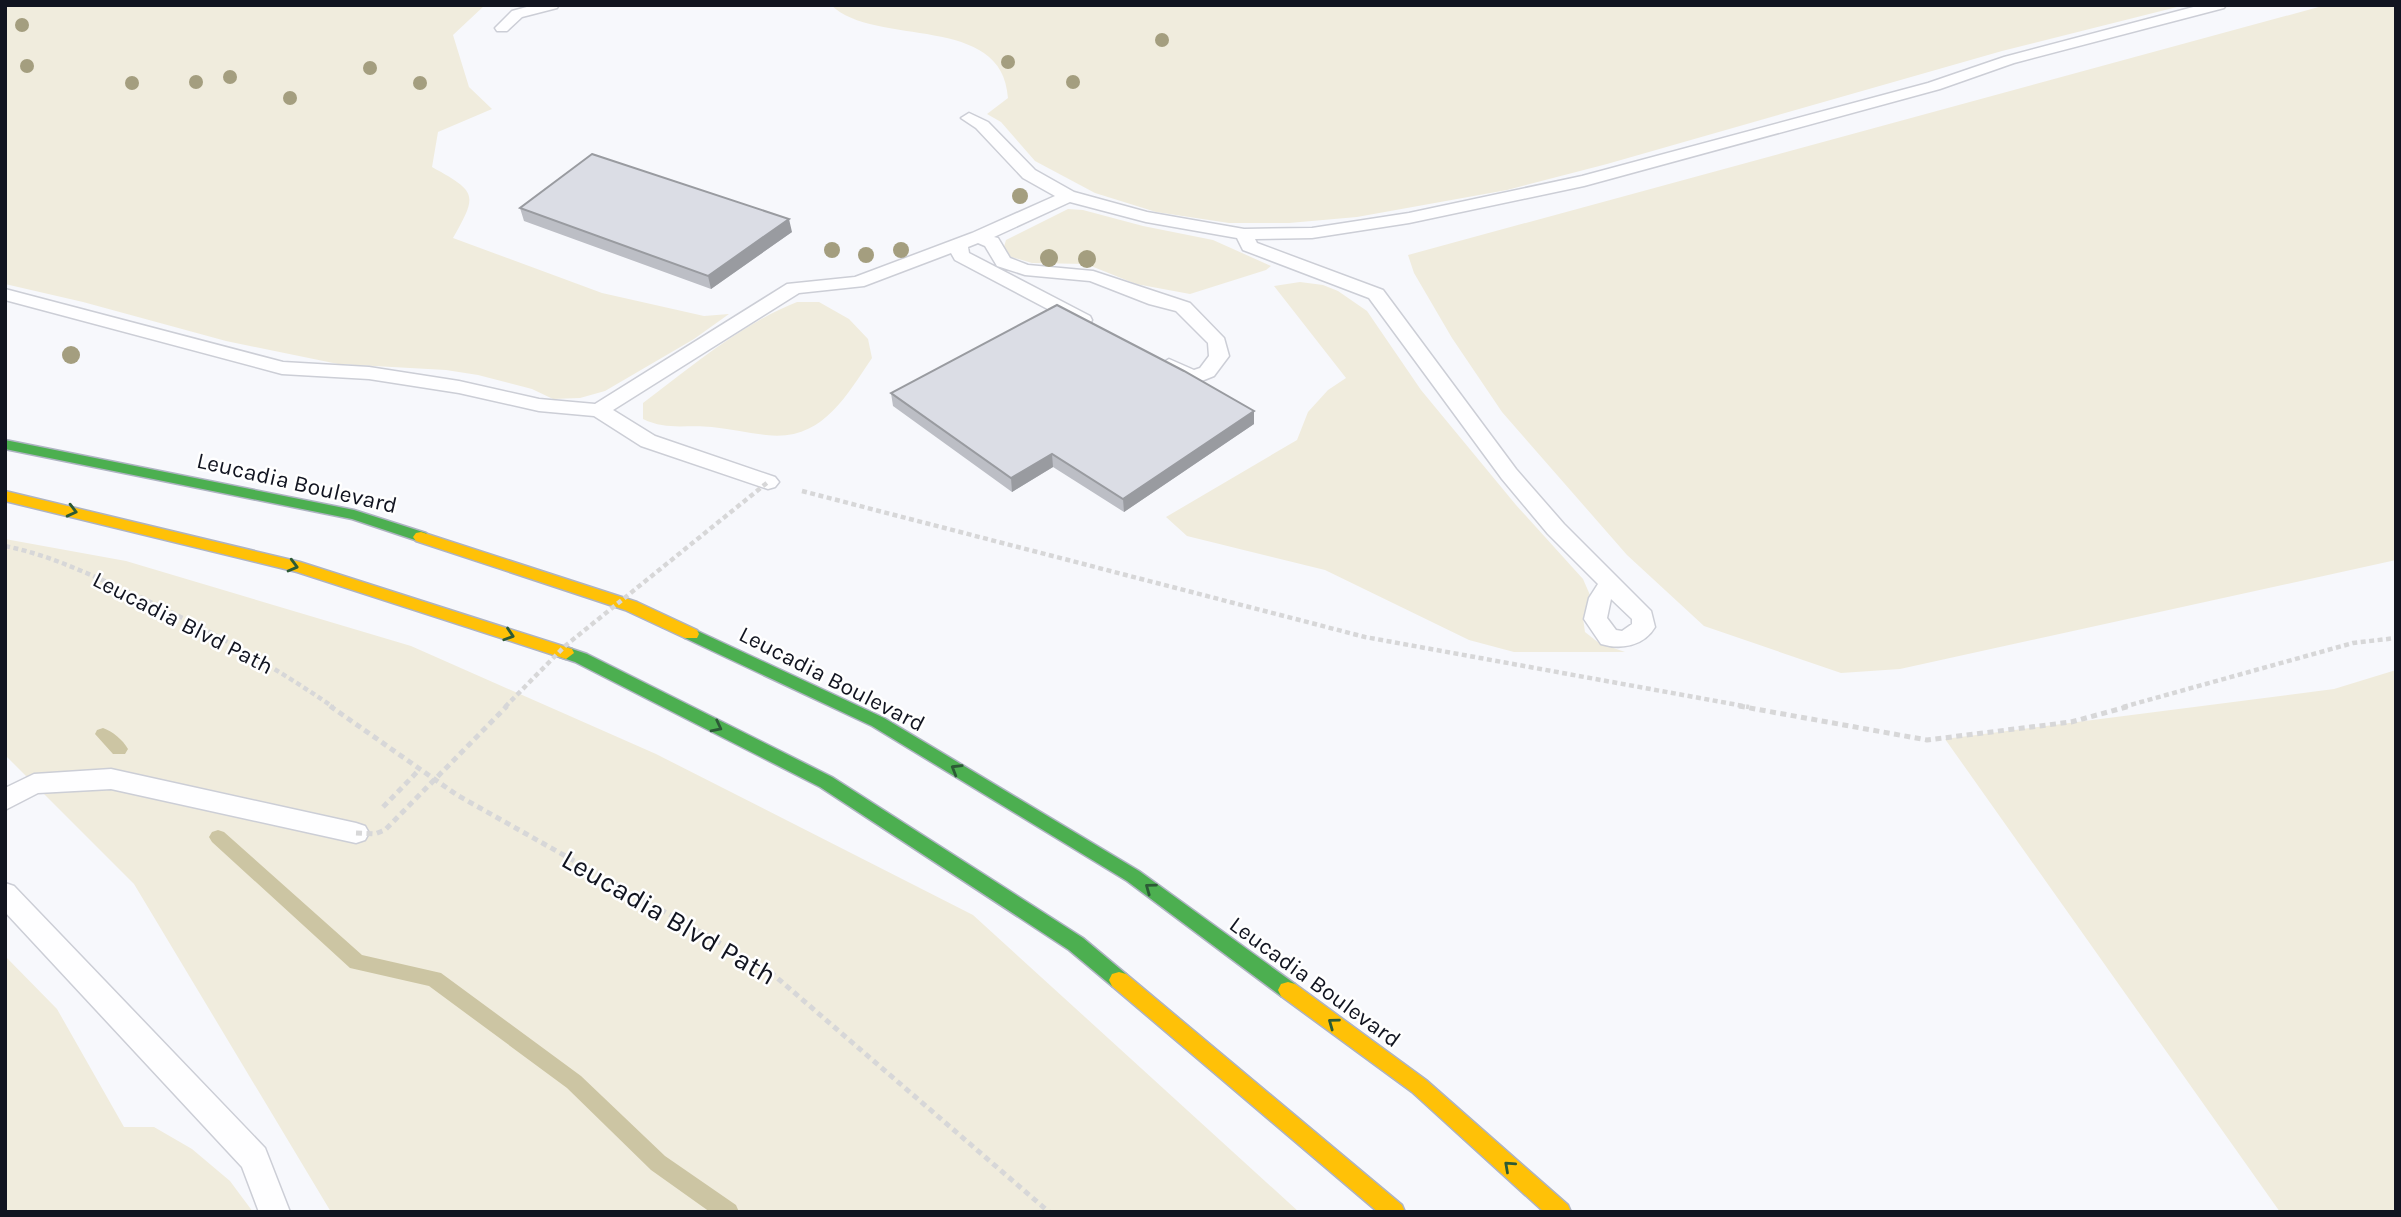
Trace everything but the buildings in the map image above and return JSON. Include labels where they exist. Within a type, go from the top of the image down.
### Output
[{"type":"main road","name":"Leucadia Boulevard","points":[[5,444],[354,515],[631,606],[878,722],[1133,876],[1419,1086],[1560,1212]]},
{"type":"main road","points":[[5,496],[300,568],[581,658],[826,782],[1076,944],[1394,1212]]},
{"type":"lane","points":[[502,28],[517,14],[552,5]]},
{"type":"lane","points":[[969,118],[982,125],[1029,174],[1068,196],[1146,217],[1244,234],[1312,233],[1409,218],[1572,184],[1934,86],[2008,60],[2219,5]]},
{"type":"lane","points":[[599,410],[794,288],[858,282],[978,237],[1068,196]]},
{"type":"lane","points":[[1244,234],[1249,246],[1376,294],[1480,438],[1556,529],[1609,585]]},
{"type":"lane","points":[[978,237],[992,242],[1003,262],[1025,270],[1093,276],[1156,300],[1183,307],[1217,342],[1219,356],[1207,372],[1194,378],[1148,354]]},
{"type":"lane","points":[[958,244],[961,256],[1102,330]]},
{"type":"lane","points":[[5,294],[282,368],[369,373],[459,387],[540,405],[599,410],[648,441],[768,482]]},
{"type":"lane","points":[[5,800],[34,784],[111,779],[360,829]]},
{"type":"lane","points":[[5,894],[254,1158],[275,1212]]},
{"type":"path","points":[[360,829],[375,834],[385,830],[565,646],[768,482]]},
{"type":"path","name":"Leucadia Blvd Path","points":[[5,546],[44,554],[169,610],[301,685],[457,795],[768,970],[1049,1212]]},
{"type":"path","points":[[374,815],[419,770]]},
{"type":"shaded area","points":[[5,5],[485,5],[453,35],[469,87],[492,109],[438,132],[432,167],[458,182],[469,195],[467,212],[453,238],[602,293],[704,316],[729,314],[694,339],[605,391],[580,398],[553,399],[532,389],[478,375],[446,370],[338,364],[226,341],[5,284]]},
{"type":"shaded area","points":[[831,5],[2185,5],[2002,51],[1507,190],[1357,217],[1289,223],[1229,223],[1156,212],[1095,193],[1035,161],[1001,122],[987,114],[1008,98],[1001,71],[984,53],[961,42],[877,26],[851,18]]},
{"type":"shaded area","points":[[2326,5],[2396,5],[2396,560],[1900,669],[1841,673],[1704,626],[1627,555],[1502,412],[1452,338],[1414,273],[1408,255]]},
{"type":"shaded area","points":[[1068,209],[1083,210],[1213,240],[1271,266],[1266,270],[1190,294],[1136,284],[1086,264],[1032,263],[1008,256],[1003,250],[1006,240]]},
{"type":"shaded area","points":[[1300,282],[1323,285],[1338,291],[1367,311],[1421,390],[1516,505],[1583,579],[1590,595],[1583,618],[1585,632],[1599,643],[1625,652],[1514,652],[1469,640],[1325,570],[1187,536],[1166,517],[1297,440],[1308,412],[1328,390],[1346,378],[1274,286]]},
{"type":"shaded area","points":[[797,302],[819,302],[849,319],[868,339],[872,358],[841,402],[817,424],[802,432],[766,435],[712,427],[669,426],[643,419],[643,403],[679,375],[736,334]]},
{"type":"shaded area","points":[[5,539],[126,561],[411,646],[656,754],[973,915],[1299,1212],[331,1212],[134,884],[5,755]]},
{"type":"shaded area","points":[[2396,670],[2396,1212],[2280,1212],[1945,739],[2334,689]]},
{"type":"shaded area","points":[[5,956],[57,1009],[124,1127],[154,1127],[192,1149],[230,1181],[253,1212],[5,1212]]},
{"type":"waterway","points":[[103,734],[119,749]]},
{"type":"waterway","points":[[218,837],[357,962],[434,979],[574,1082],[658,1163],[728,1212]]},
{"type":"traffic: fast","points":[[5,444],[354,515],[421,537]]},
{"type":"traffic: fast","points":[[691,634],[878,722],[1133,876],[1288,990]]},
{"type":"traffic: fast","points":[[566,653],[581,658],[826,782],[1076,944],[1119,980]]},
{"type":"traffic: slow","points":[[5,496],[300,567],[566,653]]},
{"type":"traffic: slow","points":[[421,537],[631,606],[691,634]]},
{"type":"traffic: slow","points":[[1119,980],[1394,1212]]},
{"type":"traffic: slow","points":[[1288,990],[1419,1086],[1560,1212]]}]
